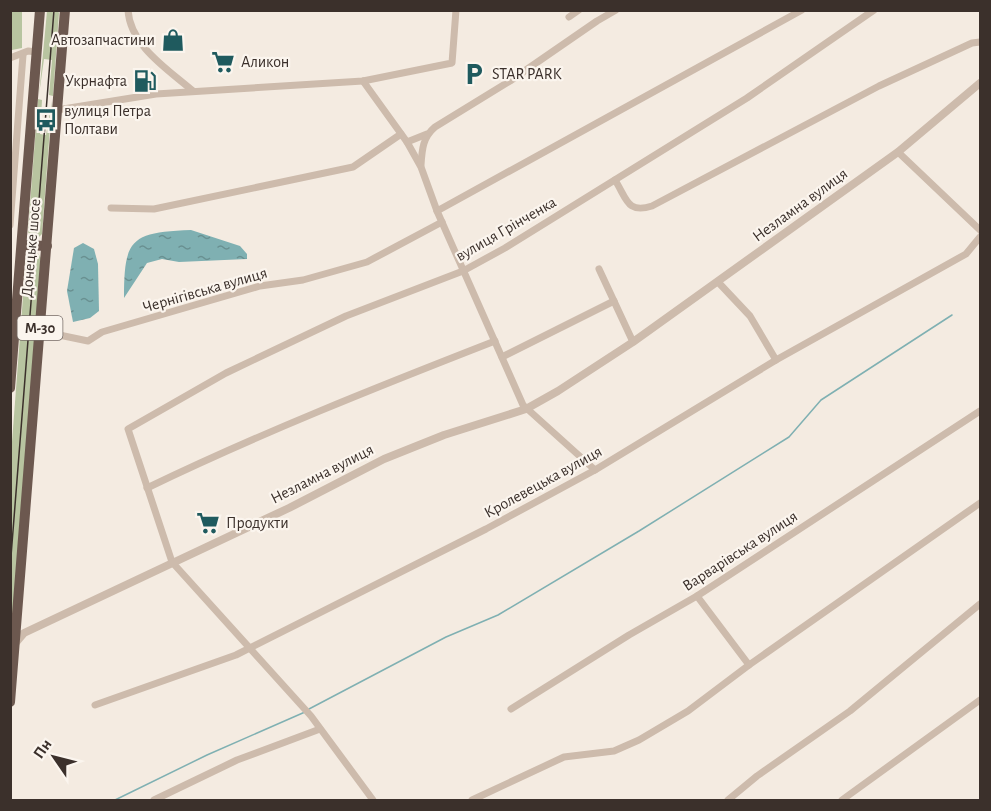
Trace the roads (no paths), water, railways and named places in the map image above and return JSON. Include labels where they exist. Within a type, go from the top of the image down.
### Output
[{"type":"highway","name":"Донецьке шосе","points":[[10,388],[40,10]]},
{"type":"highway","name":"Донецьке шосе","points":[[10,702],[65,10]]},
{"type":"highway","points":[[21,245],[47,246]]},
{"type":"street","points":[[128,10],[130,28],[137,39],[193,91]]},
{"type":"street","points":[[57,110],[193,91],[363,81],[452,63],[456,10]]},
{"type":"street","points":[[569,17],[579,10]]},
{"type":"street","points":[[407,142],[427,134],[616,10]]},
{"type":"street","points":[[437,211],[802,10]]},
{"type":"street","name":"вулиця Грінченка","points":[[147,488],[128,429],[246,363],[346,316],[463,271],[747,98],[874,10]]},
{"type":"street","points":[[615,180],[630,207],[639,210],[652,206],[879,86],[972,43],[981,42]]},
{"type":"street","points":[[10,58],[23,55],[28,51],[37,52]]},
{"type":"street","name":"Донецьке шосе","points":[[10,225],[13,129],[23,55]]},
{"type":"street","points":[[363,81],[407,142],[421,167],[463,271],[526,409],[595,470]]},
{"type":"street","name":"Незламна вулиця","points":[[13,646],[24,633],[415,446],[526,409],[633,342],[718,282],[898,152],[981,83]]},
{"type":"street","points":[[13,129],[31,129]]},
{"type":"street","points":[[111,208],[154,209],[353,167],[401,134]]},
{"type":"street","points":[[421,167],[427,134]]},
{"type":"street","points":[[898,152],[981,230]]},
{"type":"street","name":"Чернігівська вулиця","points":[[40,331],[88,341],[102,332],[260,286],[303,280],[367,262],[422,235],[442,222]]},
{"type":"street","name":"Кролевецька вулиця","points":[[94,705],[236,655],[486,529],[595,470],[776,360],[966,254],[981,237]]},
{"type":"street","points":[[599,269],[633,342]]},
{"type":"street","points":[[718,282],[750,316],[776,360]]},
{"type":"street","points":[[502,357],[614,302]]},
{"type":"street","points":[[373,801],[311,716],[172,562],[147,488],[256,436],[495,341]]},
{"type":"street","name":"Варварівська вулиця","points":[[511,709],[697,596],[981,411]]},
{"type":"street","points":[[472,801],[564,757],[614,751],[639,740],[688,711],[749,664],[981,503]]},
{"type":"street","points":[[697,596],[749,664]]},
{"type":"street","points":[[728,801],[757,776],[850,711],[981,604]]},
{"type":"street","points":[[842,801],[981,700]]},
{"type":"street","points":[[154,801],[237,760],[320,729]]},
{"type":"water","points":[[191,230],[240,246],[247,254],[247,259],[179,262],[162,259],[147,263],[124,298],[126,263],[135,243],[155,233]]},
{"type":"water","points":[[83,243],[94,249],[98,264],[99,311],[90,318],[73,322],[67,291],[74,248]]},
{"type":"waterway","points":[[309,709],[446,637],[498,615],[639,531],[789,437],[821,400],[952,315]]},
{"type":"waterway","points":[[115,800],[207,755],[305,712]]},
{"type":"tram line","points":[[10,569],[54,10]]},
{"type":"place","name":"Автозапчастини","points":[[173,40]]},
{"type":"place","name":"Аликон","points":[[223,62]]},
{"type":"place","name":"STAR PARK","points":[[474,74]]},
{"type":"place","name":"Укрнафта","points":[[145,81]]},
{"type":"place","name":"вулиця Петра Полтави","points":[[46,120]]},
{"type":"place","name":"Продукти","points":[[208,523]]}]
